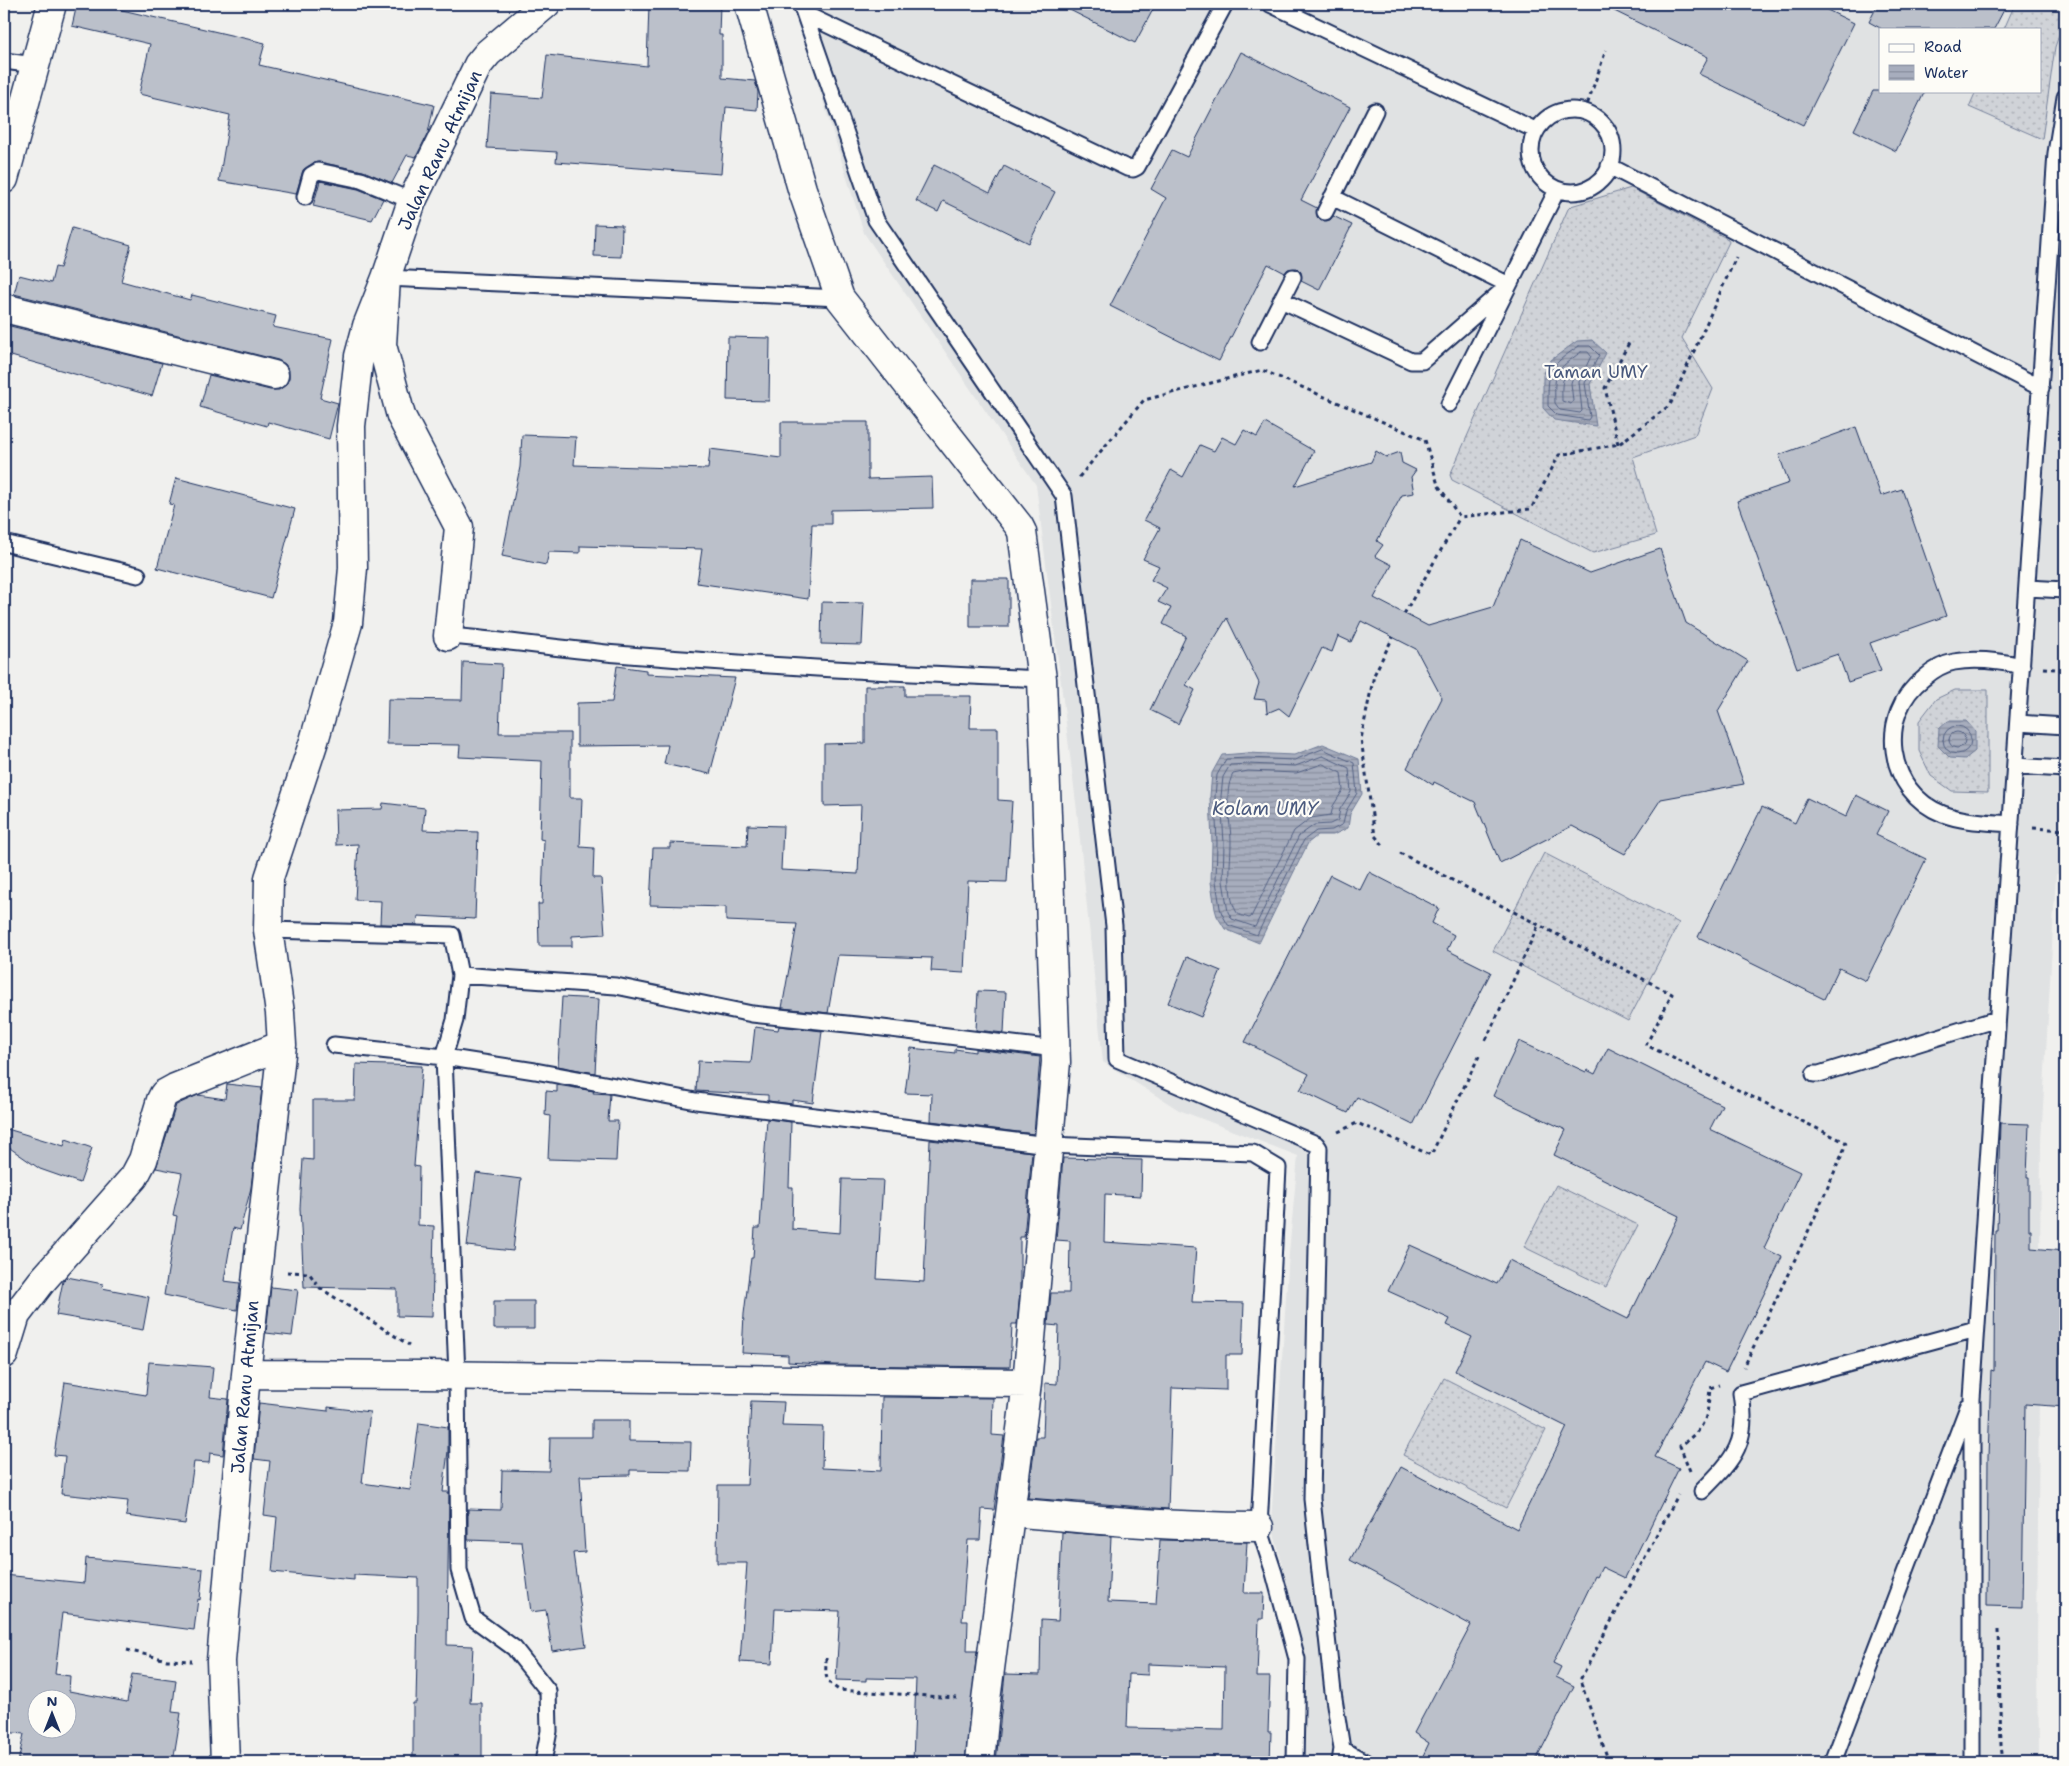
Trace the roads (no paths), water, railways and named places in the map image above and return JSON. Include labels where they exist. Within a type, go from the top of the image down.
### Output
[{"type":"street","points":[[4,179],[52,4]]},
{"type":"street","name":"Jalan Ranu Atmijan","points":[[225,1762],[221,1661],[246,1374],[282,1045],[280,1013],[268,930],[269,878],[314,741],[348,622],[353,568],[351,426],[359,356],[367,326],[386,278],[412,201],[482,58],[546,4]]},
{"type":"street","points":[[749,4],[802,189],[840,298],[1022,532],[1042,679],[1056,1062],[1027,1383],[986,1700],[980,1762]]},
{"type":"street","name":"Jalan Ranu Atmijan","points":[[386,278],[382,345],[401,416],[459,527],[448,636]]},
{"type":"street","points":[[4,308],[274,375]]},
{"type":"street","points":[[4,1354],[16,1315],[42,1281],[134,1177],[143,1160],[164,1094],[174,1088],[282,1045]]},
{"type":"street","points":[[246,1374],[1027,1383]]},
{"type":"street","points":[[1011,1512],[1146,1524],[1259,1527]]},
{"type":"lane","points":[[803,9],[1127,168],[1133,169],[1137,167],[1226,4]]},
{"type":"lane","points":[[1270,4],[1535,130]]},
{"type":"lane","points":[[803,9],[875,218],[1064,496],[1114,926],[1117,1059],[1316,1144],[1320,1153],[1312,1498],[1341,1756],[1365,1762]]},
{"type":"lane","points":[[4,61],[34,65]]},
{"type":"lane","points":[[1972,1762],[1972,1399],[2056,153],[2065,97]]},
{"type":"lane","points":[[1571,109],[1585,111],[1597,117],[1607,128],[1613,140],[1614,154],[1601,180],[1589,189],[1574,192],[1557,190],[1538,177],[1529,154],[1535,130],[1545,118],[1557,112],[1571,109]]},
{"type":"lane","points":[[1325,212],[1375,112]]},
{"type":"lane","points":[[1609,166],[2041,388]]},
{"type":"lane","points":[[305,197],[312,176],[318,171],[361,180],[412,201]]},
{"type":"lane","points":[[1449,404],[1557,190]]},
{"type":"lane","points":[[1332,197],[1509,286]]},
{"type":"lane","points":[[1260,342],[1293,277]]},
{"type":"lane","points":[[386,278],[840,298]]},
{"type":"lane","points":[[1281,300],[1411,361],[1417,362],[1422,361],[1509,286]]},
{"type":"lane","points":[[4,543],[138,575]]},
{"type":"lane","points":[[2027,588],[2065,590]]},
{"type":"lane","points":[[448,636],[514,641],[617,654],[906,673],[1042,679]]},
{"type":"lane","points":[[2011,824],[1957,818],[1943,814],[1923,803],[1908,787],[1897,768],[1892,746],[1894,724],[1902,702],[1914,684],[1932,671],[1953,662],[1975,660],[1997,661],[2022,666]]},
{"type":"lane","points":[[2018,723],[2065,726]]},
{"type":"lane","points":[[2015,766],[2065,769]]},
{"type":"lane","points":[[268,930],[452,935],[460,975],[455,1020],[444,1057],[457,1375],[459,1570],[473,1618],[514,1648],[548,1691],[549,1731],[543,1762]]},
{"type":"lane","points":[[460,975],[616,986],[752,1014],[1055,1049]]},
{"type":"lane","points":[[1814,1074],[1997,1020]]},
{"type":"lane","points":[[334,1045],[444,1057],[554,1074],[696,1101],[1048,1145],[1253,1153],[1278,1168],[1259,1527],[1274,1573],[1297,1658],[1295,1762]]},
{"type":"lane","points":[[1702,1491],[1726,1467],[1735,1452],[1743,1431],[1744,1414],[1740,1393],[1976,1329]]},
{"type":"lane","points":[[1833,1762],[1972,1399]]},
{"type":"water","points":[[1592,340],[1606,353],[1590,384],[1596,426],[1554,420],[1543,408],[1543,375],[1551,360],[1577,341]]},
{"type":"water","points":[[1948,721],[1966,721],[1975,731],[1975,751],[1965,759],[1950,758],[1938,746],[1939,729]]},
{"type":"water","name":"Kolam UMY","points":[[1323,744],[1359,759],[1362,794],[1350,814],[1348,828],[1333,835],[1318,835],[1308,843],[1259,943],[1225,929],[1217,916],[1211,882],[1210,796],[1212,773],[1222,755],[1247,753],[1294,755]]},
{"type":"park label","name":"Taman UMY","points":[[1596,372]]}]
